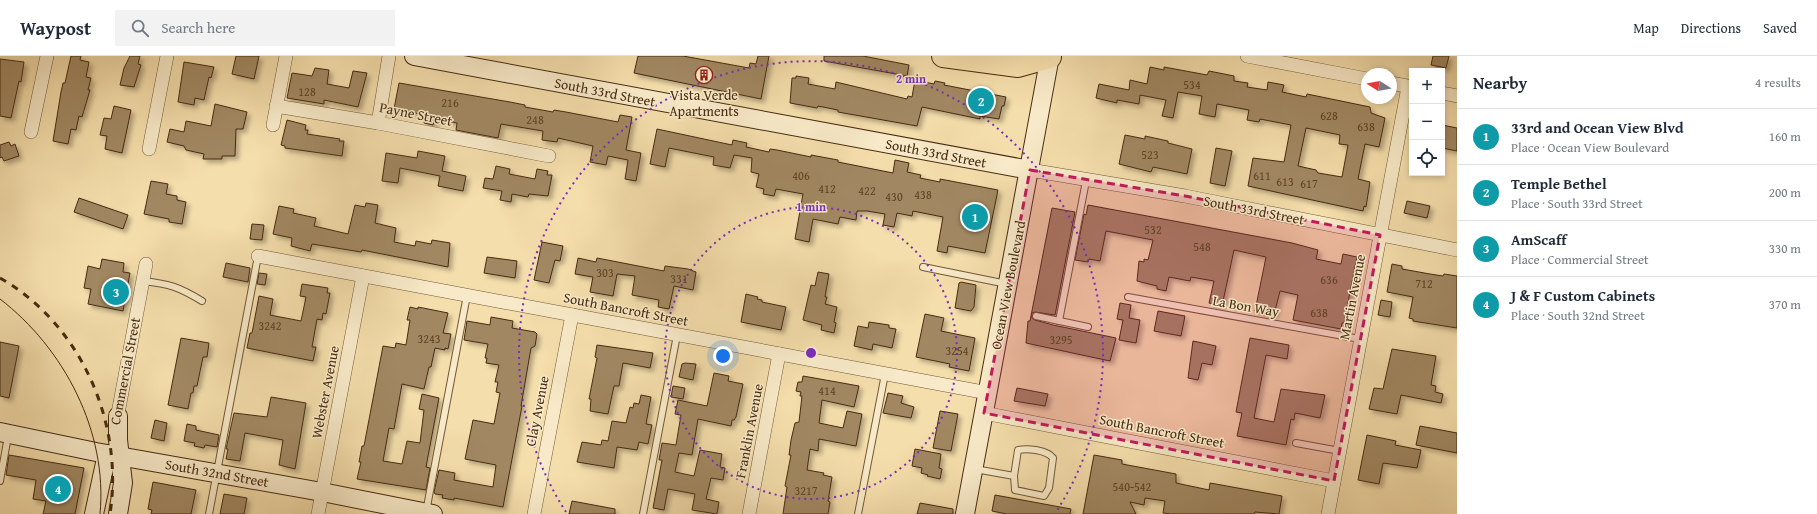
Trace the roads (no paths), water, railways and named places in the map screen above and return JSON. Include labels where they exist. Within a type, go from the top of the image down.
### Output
[{"type":"highway","points":[[943,56],[1018,66],[1043,56]]},
{"type":"main road","name":"South 33rd Street","points":[[414,56],[1030,170]]},
{"type":"main road","name":"Ocean View Boulevard","points":[[967,514],[984,413],[1030,170],[1043,56]]},
{"type":"main road","points":[[94,514],[118,440],[118,416]]},
{"type":"main road","name":"South 32nd Street","points":[[4,433],[114,455],[322,492],[428,514]]},
{"type":"main road","points":[[114,455],[123,483],[118,514]]},
{"type":"street","points":[[30,132],[47,56]]},
{"type":"street","points":[[149,149],[167,56]]},
{"type":"street","points":[[273,125],[286,56]]},
{"type":"street","points":[[378,123],[389,56]]},
{"type":"street","points":[[1247,56],[1361,78]]},
{"type":"street","points":[[1397,85],[1409,87]]},
{"type":"street","name":"Martin Avenue","points":[[1328,514],[1360,339],[1409,92]]},
{"type":"street","points":[[1445,94],[1457,96]]},
{"type":"street","name":"Payne Street","points":[[276,106],[378,123],[548,156]]},
{"type":"street","name":"South 33rd Street","points":[[1030,170],[1185,196],[1457,250]]},
{"type":"street","name":"South Bancroft Street","points":[[258,256],[988,393]]},
{"type":"street","name":"Commercial Street","points":[[118,416],[146,264]]},
{"type":"street","name":"Webster Avenue","points":[[318,514],[363,276]]},
{"type":"street","name":"Clay Avenue","points":[[534,514],[572,315]]},
{"type":"street","name":"Franklin Avenue","points":[[749,514],[779,354]]},
{"type":"street","name":"South Bancroft Street","points":[[984,413],[1334,481]]},
{"type":"lane","points":[[1059,321],[1086,180]]},
{"type":"lane","points":[[209,514],[258,256]]},
{"type":"lane","points":[[923,267],[1008,284]]},
{"type":"lane","points":[[143,282],[170,284],[183,289],[202,301]]},
{"type":"lane","points":[[428,514],[467,295]]},
{"type":"lane","name":"La Bon Way","points":[[1128,297],[1360,339]]},
{"type":"lane","points":[[1036,316],[1088,327]]},
{"type":"lane","points":[[643,514],[677,335]]},
{"type":"lane","points":[[858,514],[885,374]]},
{"type":"lane","points":[[0,481],[4,433]]},
{"type":"lane","points":[[1296,443],[1340,451]]},
{"type":"lane","points":[[1023,449],[1043,452],[1050,454],[1053,458],[1049,488],[1044,496],[1015,490],[1014,476],[1018,450],[1023,449]]},
{"type":"lane","points":[[974,469],[1014,476]]},
{"type":"tram line","points":[[0,299],[23,319],[44,342],[62,367],[77,394],[89,423],[97,453],[101,483],[100,514]]},
{"type":"railway","points":[[0,278],[29,298],[53,321],[74,349],[91,379],[103,411],[110,445],[113,480],[110,514]]},
{"type":"place","name":"Vista Verde Apartments","points":[[704,75]]},
{"type":"place","name":"Temple Bethel","points":[[981,101]]},
{"type":"place","name":"33rd and Ocean View Blvd","points":[[975,217]]},
{"type":"place","name":"AmScaff","points":[[116,292]]},
{"type":"place","name":"J & F Custom Cabinets","points":[[58,489]]}]
